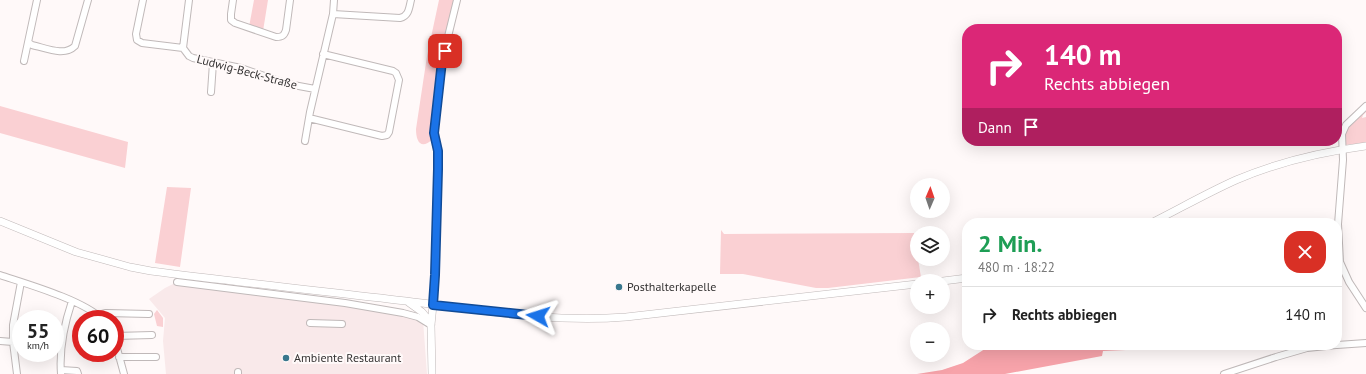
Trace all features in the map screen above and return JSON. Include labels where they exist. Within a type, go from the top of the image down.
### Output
[{"type":"main road","points":[[1160,218],[1234,181],[1254,173],[1298,158],[1342,149],[1366,146]]},
{"type":"main road","points":[[0,221],[76,252],[130,267],[202,278],[552,318],[606,319],[910,285]]},
{"type":"main road","points":[[950,280],[962,279]]},
{"type":"main road","points":[[408,302],[422,312],[431,324]]},
{"type":"main road","points":[[432,374],[431,324],[433,305]]},
{"type":"street","points":[[24,61],[37,0]]},
{"type":"street","points":[[29,42],[32,45],[62,52],[71,50],[75,46],[88,0]]},
{"type":"street","points":[[143,0],[136,34],[137,40],[142,43],[183,48]]},
{"type":"street","name":"Ludwig-Beck-Straße","points":[[189,0],[183,48],[188,56],[213,63],[241,68],[288,84],[315,89]]},
{"type":"street","points":[[233,0],[231,20],[235,23],[276,37],[281,37],[284,35],[286,30],[290,0]]},
{"type":"street","points":[[305,141],[315,89],[333,14],[334,0]]},
{"type":"street","points":[[333,14],[400,18],[405,16],[408,12],[411,0]]},
{"type":"street","points":[[433,305],[438,169],[438,151],[434,133],[442,61],[457,0]]},
{"type":"street","points":[[309,118],[382,136],[388,135],[389,132],[399,80],[396,73],[323,54]]},
{"type":"street","points":[[211,92],[213,63]]},
{"type":"street","points":[[1338,218],[1343,160],[1342,134],[1346,125],[1366,106]]},
{"type":"street","points":[[1342,266],[1349,282],[1366,308]]},
{"type":"street","points":[[0,275],[72,301],[90,310]]},
{"type":"street","points":[[16,310],[21,282]]},
{"type":"street","points":[[177,282],[404,312],[431,324]]},
{"type":"street","points":[[72,301],[63,335],[61,372],[74,370],[77,371],[78,374]]},
{"type":"street","points":[[124,313],[149,314]]},
{"type":"street","points":[[310,323],[342,324]]},
{"type":"street","points":[[124,336],[152,335]]},
{"type":"street","points":[[0,341],[12,342]]},
{"type":"street","points":[[1342,345],[1366,344]]},
{"type":"street","points":[[1224,374],[1300,350]]},
{"type":"street","points":[[124,357],[156,357]]},
{"type":"street","points":[[16,362],[17,374]]},
{"type":"street","points":[[120,362],[124,374]]},
{"type":"shaded area","points":[[254,0],[268,0],[263,31],[249,27]]},
{"type":"shaded area","points":[[439,0],[456,0],[443,50],[433,139],[425,144],[422,144],[418,141],[416,129],[427,56]]},
{"type":"shaded area","points":[[0,106],[128,142],[125,168],[0,133]]},
{"type":"shaded area","points":[[1366,108],[1366,112],[1362,118],[1366,117],[1366,143],[1344,145],[1343,135],[1346,129]]},
{"type":"shaded area","points":[[167,187],[191,188],[180,267],[155,263]]},
{"type":"shaded area","points":[[721,230],[724,234],[910,233],[910,266],[919,266],[920,274],[910,274],[910,278],[828,288],[816,288],[743,274],[720,274]]},
{"type":"shaded area","points":[[177,282],[345,303],[423,320],[427,374],[166,374],[163,341],[165,318],[149,299]]},
{"type":"shaded area","points":[[157,310],[163,318],[163,327],[157,326],[154,314]]},
{"type":"shaded area","points":[[983,350],[1126,350],[1103,351],[1102,356],[1005,374],[917,374],[942,370],[963,363]]},
{"type":"place","name":"Posthalterkapelle","points":[[619,287]]},
{"type":"place","name":"Ambiente Restaurant","points":[[286,358]]},
{"type":"route","points":[[445,51],[442,61],[434,133],[438,151],[438,169],[433,305],[538,316]]}]
